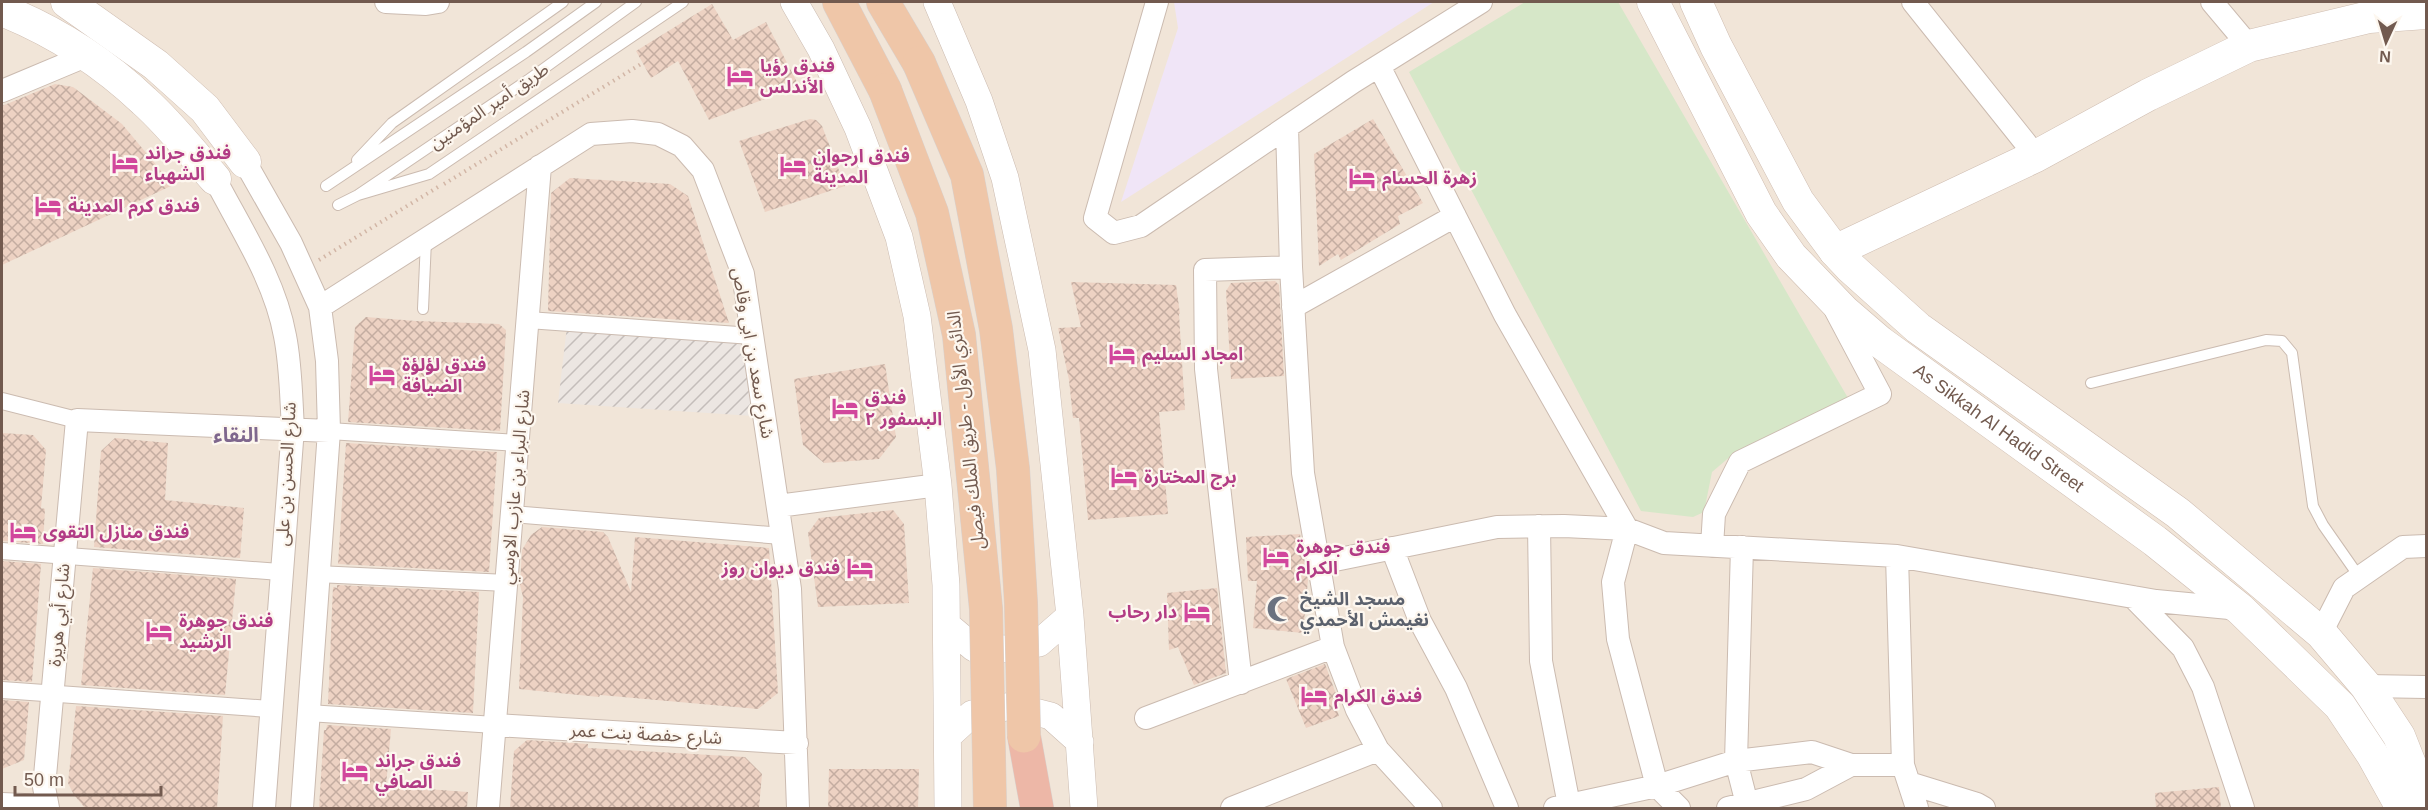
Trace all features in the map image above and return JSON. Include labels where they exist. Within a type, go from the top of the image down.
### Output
[{"type":"highway","name":"الدائري الأول - طريق الملك فيصل","points":[[839,2],[885,90],[932,213],[959,335],[986,609],[990,808]]},
{"type":"highway","points":[[883,2],[919,63],[967,175],[996,329],[1013,469],[1021,603],[1024,736],[1022,808]]},
{"type":"highway","points":[[1024,736],[1037,808]]},
{"type":"main road","name":"شارع الحسن بن على","points":[[67,2],[156,65],[205,109],[245,162]]},
{"type":"main road","name":"As Sikkah Al Hadid Street","points":[[1653,2],[1761,213],[1791,256],[1880,342],[2146,534],[2240,609],[2340,706],[2372,754],[2402,808]]},
{"type":"main road","name":"As Sikkah Al Hadid Street","points":[[1696,2],[1716,46],[1798,201],[1850,267],[1918,328],[2178,513],[2321,633],[2366,686],[2398,736],[2427,804]]},
{"type":"main road","name":"شارع الحسن بن على","points":[[2,10],[28,21],[88,55],[145,101],[215,179]]},
{"type":"main road","points":[[1835,250],[2036,156],[2148,95],[2249,46],[2369,18],[2427,13]]},
{"type":"street","points":[[386,2],[426,4],[438,2]]},
{"type":"street","points":[[794,2],[821,50],[858,128],[899,237],[916,316],[938,484],[948,626],[948,808]]},
{"type":"street","points":[[937,2],[979,101],[1005,178],[1041,350],[1070,616],[1084,808]]},
{"type":"street","points":[[1157,2],[1095,218],[1114,232],[1142,226],[1379,66],[1482,2]]},
{"type":"street","points":[[1913,2],[2036,156]]},
{"type":"street","points":[[2212,2],[2249,46]]},
{"type":"street","points":[[2,91],[88,55]]},
{"type":"street","points":[[1379,66],[1505,315],[1627,529],[1613,582],[1618,639],[1657,786],[1680,808]]},
{"type":"street","points":[[1287,127],[1291,267],[1303,473],[1333,647],[1357,710],[1378,750],[1431,808]]},
{"type":"street","name":"شارع سعد بن ابى وقاص","points":[[320,307],[591,134],[632,131],[658,134],[682,146],[703,170],[743,274],[790,589],[798,808]]},
{"type":"street","name":"شارع الحسن بن على","points":[[245,162],[304,269],[320,307],[327,361],[328,431],[302,808]]},
{"type":"street","name":"شارع البراء بن عازب الاوسي","points":[[488,808],[540,166]]},
{"type":"street","name":"شارع الحسن بن على","points":[[215,179],[271,290],[285,335],[292,428],[264,808]]},
{"type":"street","points":[[1293,307],[1455,216]]},
{"type":"street","points":[[1241,683],[1206,369],[1205,270],[1291,267]]},
{"type":"street","points":[[1712,546],[1714,514],[1740,462],[1880,394],[1828,293]]},
{"type":"street","points":[[528,320],[752,336]]},
{"type":"street","points":[[2,401],[76,420],[292,428],[518,443]]},
{"type":"street","name":"شارع أبي هريرة","points":[[48,807],[44,787],[76,420]]},
{"type":"street","name":"الدائري الأول - طريق الملك فيصل","points":[[778,506],[938,484]]},
{"type":"street","points":[[512,514],[782,536]]},
{"type":"street","points":[[1539,526],[1541,661],[1562,807],[1657,786],[1736,761],[1812,752],[1851,765],[1906,774],[1984,808]]},
{"type":"street","points":[[1320,563],[1497,527],[1627,529],[1664,543],[1898,556],[2133,597],[2240,609]]},
{"type":"street","points":[[2321,633],[2344,588],[2403,547],[2427,546]]},
{"type":"street","points":[[1392,548],[1419,621],[1456,688],[1507,808]]},
{"type":"street","points":[[1742,548],[1736,761],[1737,806],[1807,799],[1851,765]]},
{"type":"street","points":[[2,551],[280,572]]},
{"type":"street","points":[[1898,556],[1906,774],[1917,808]]},
{"type":"street","points":[[317,574],[507,583]]},
{"type":"street","points":[[2133,597],[2183,648],[2203,687],[2243,808]]},
{"type":"street","points":[[948,626],[974,648],[1008,650],[1039,643],[1070,616]]},
{"type":"street","points":[[1146,718],[1333,647]]},
{"type":"street","points":[[2366,686],[2427,687]]},
{"type":"street","points":[[2,690],[270,710]]},
{"type":"street","points":[[948,736],[972,714],[1011,706],[1051,716],[1080,742]]},
{"type":"street","points":[[308,713],[495,725]]},
{"type":"street","name":"شارع حفصة بنت عمر","points":[[495,725],[797,743]]},
{"type":"street","points":[[1232,808],[1378,750]]},
{"type":"street","points":[[2,804],[48,807]]},
{"type":"lane","points":[[344,174],[392,123],[563,2]]},
{"type":"lane","points":[[326,186],[526,52],[596,2]]},
{"type":"lane","name":"طريق أمير المؤمنين","points":[[338,205],[358,195],[528,80],[636,2]]},
{"type":"lane","points":[[358,195],[429,174],[683,2]]},
{"type":"lane","points":[[423,309],[426,240]]},
{"type":"lane","points":[[2091,383],[2266,340],[2282,341],[2292,353],[2313,506],[2323,525],[2360,578]]},
{"type":"path","points":[[304,269],[641,64]]},
{"type":"shaded area","points":[[2,2],[2426,2],[2426,808],[2,808]]},
{"type":"shaded area","points":[[1174,2],[1434,2],[1121,202],[1178,28]]},
{"type":"shaded area","points":[[567,326],[747,339],[753,416],[558,403]]},
{"type":"green space","points":[[1525,2],[1618,2],[1848,398],[1732,455],[1712,472],[1704,512],[1693,517],[1641,511],[1409,72]]},
{"type":"building","name":"فندق رؤيا الأندلس","points":[[712,4],[733,40],[766,22],[799,86],[709,120],[678,61],[651,78],[636,51]]},
{"type":"building","points":[[55,84],[73,87],[122,124],[173,185],[2,265],[2,106]]},
{"type":"building","name":"فندق ارجوان المدينة","points":[[810,119],[816,120],[822,126],[845,186],[765,212],[739,141]]},
{"type":"building","name":"زهرة الحسام","points":[[1373,119],[1423,203],[1398,216],[1400,224],[1341,260],[1338,254],[1319,266],[1314,154]]},
{"type":"building","points":[[570,178],[670,184],[688,196],[729,323],[548,311],[551,193]]},
{"type":"building","points":[[1275,281],[1279,285],[1284,376],[1231,379],[1226,291],[1231,283]]},
{"type":"building","points":[[1071,282],[1176,285],[1180,314],[1185,410],[1159,412],[1168,514],[1088,520],[1079,418],[1073,418],[1069,380],[1058,328],[1081,327]]},
{"type":"building","points":[[366,317],[499,324],[506,330],[500,431],[348,422],[355,327]]},
{"type":"building","name":"فندق البسفور ٢","points":[[885,364],[896,437],[879,459],[824,463],[803,445],[794,379]]},
{"type":"building","points":[[2,433],[33,435],[46,450],[41,508],[45,509],[43,544],[2,541]]},
{"type":"building","points":[[115,438],[168,443],[165,500],[244,508],[240,558],[94,547],[101,451]]},
{"type":"building","points":[[346,443],[497,452],[489,572],[338,564]]},
{"type":"building","name":"فندق ديوان روز","points":[[893,510],[904,524],[909,603],[818,607],[808,533],[819,518]]},
{"type":"building","points":[[542,527],[603,532],[608,537],[631,592],[635,537],[769,548],[778,693],[758,709],[519,689],[523,597],[520,585],[522,550],[531,535]]},
{"type":"building","points":[[1300,534],[1308,580],[1303,633],[1253,628],[1257,581],[1248,581],[1246,537]]},
{"type":"building","points":[[2,561],[41,564],[32,682],[2,680]]},
{"type":"building","name":"فندق جوهرة الرشيد","points":[[93,568],[236,579],[225,695],[81,685]]},
{"type":"building","points":[[337,585],[479,592],[473,713],[328,704],[333,587],[337,588]]},
{"type":"building","name":"دار رحاب","points":[[1217,588],[1226,673],[1194,685],[1178,647],[1169,650],[1167,593]]},
{"type":"building","name":"فندق الكرام","points":[[1325,664],[1339,702],[1335,704],[1339,716],[1306,728],[1286,679]]},
{"type":"building","points":[[2,700],[29,702],[24,760],[2,769]]},
{"type":"building","points":[[76,706],[223,716],[217,808],[85,808],[68,783]]},
{"type":"building","name":"فندق جراند الصافي","points":[[327,725],[391,729],[386,786],[468,792],[467,808],[319,808],[324,730]]},
{"type":"building","points":[[527,740],[588,744],[588,748],[745,757],[762,774],[759,808],[510,808],[514,751]]},
{"type":"building","points":[[829,769],[919,769],[918,808],[828,808]]},
{"type":"building","points":[[2219,787],[2221,808],[2156,808],[2155,793]]},
{"type":"place","name":"فندق رؤيا الأندلس","points":[[740,76]]},
{"type":"place","name":"فندق جراند الشهباء","points":[[125,163]]},
{"type":"place","name":"فندق ارجوان المدينة","points":[[793,166]]},
{"type":"place","name":"زهرة الحسام","points":[[1362,178]]},
{"type":"place","name":"فندق كرم المدينة","points":[[48,206]]},
{"type":"place","name":"امجاد السلیم","points":[[1122,354]]},
{"type":"place","name":"فندق لؤلؤة الضيافة","points":[[382,375]]},
{"type":"place","name":"فندق البسفور ٢","points":[[845,408]]},
{"type":"place","name":"برج المختارة","points":[[1124,477]]},
{"type":"place","name":"فندق منازل التقوى","points":[[23,532]]},
{"type":"place","name":"فندق جوهرة الكرام","points":[[1276,557]]},
{"type":"place","name":"فندق ديوان روز","points":[[860,568]]},
{"type":"place","name":"مسجد الشيخ نغيمش الأحمدي","points":[[1280,609]]},
{"type":"place","name":"دار رحاب","points":[[1197,612]]},
{"type":"place","name":"فندق جوهرة الرشيد","points":[[159,631]]},
{"type":"place","name":"فندق الكرام","points":[[1314,696]]},
{"type":"place","name":"فندق جراند الصافي","points":[[355,771]]},
{"type":"district","name":"النقاء","points":[[236,435]]}]
